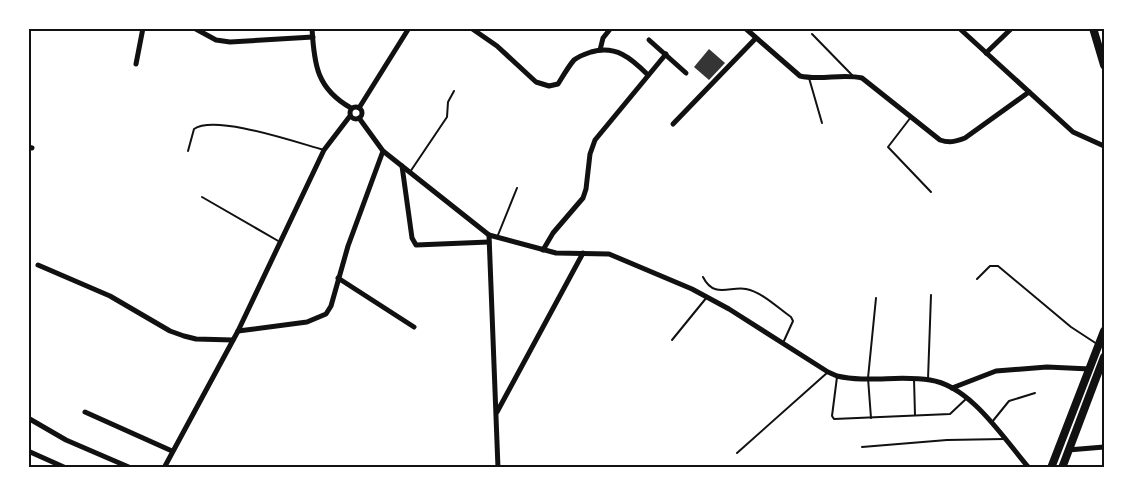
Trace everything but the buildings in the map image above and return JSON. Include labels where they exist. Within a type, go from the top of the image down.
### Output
[{"type":"main road","points":[[1093,28],[1104,65]]},
{"type":"main road","points":[[1051,468],[1104,331]]},
{"type":"main road","points":[[1062,468],[1104,357]]},
{"type":"street","points":[[136,64],[143,28]]},
{"type":"street","points":[[194,28],[216,40],[230,42],[313,37]]},
{"type":"street","points":[[312,28],[316,65],[323,83],[337,100],[351,108],[359,108]]},
{"type":"street","points":[[359,108],[409,28]]},
{"type":"street","points":[[471,28],[497,46],[542,85],[558,84],[574,60],[583,54],[600,50],[621,52],[648,75]]},
{"type":"street","points":[[600,50],[603,38],[611,28]]},
{"type":"street","points":[[745,28],[800,76],[809,78],[852,75],[862,78],[940,140],[957,141],[1029,92]]},
{"type":"street","points":[[959,28],[1073,132],[1104,146]]},
{"type":"street","points":[[986,53],[1011,28]]},
{"type":"street","points":[[673,124],[756,38]]},
{"type":"street","points":[[649,40],[686,73]]},
{"type":"street","points":[[543,250],[553,233],[582,198],[586,189],[590,154],[595,140],[666,54]]},
{"type":"street","points":[[164,468],[238,331],[324,150],[350,116],[351,108]]},
{"type":"street","points":[[359,108],[362,113],[359,118]]},
{"type":"street","points":[[350,116],[355,119],[359,118]]},
{"type":"street","points":[[359,118],[383,151],[489,235],[556,253],[609,254],[707,297],[837,376],[928,380],[952,388],[973,402],[1029,468]]},
{"type":"street","points":[[238,331],[316,320],[326,314],[331,306],[338,278],[383,151]]},
{"type":"street","points":[[402,166],[412,238],[416,245],[489,242]]},
{"type":"street","points":[[489,235],[498,468]]},
{"type":"street","points":[[496,413],[583,253]]},
{"type":"street","points":[[38,265],[110,296],[170,331],[196,339],[233,340]]},
{"type":"street","points":[[338,278],[414,327]]},
{"type":"street","points":[[952,388],[996,371],[1047,367],[1090,369]]},
{"type":"street","points":[[85,412],[172,451]]},
{"type":"street","points":[[28,418],[66,440],[131,468]]},
{"type":"street","points":[[1068,450],[1104,447]]},
{"type":"street","points":[[28,451],[66,468]]},
{"type":"lane","points":[[812,34],[852,75]]},
{"type":"lane","points":[[809,78],[822,123]]},
{"type":"lane","points":[[410,172],[447,117],[448,102],[454,92]]},
{"type":"lane","points":[[910,117],[888,147],[931,192]]},
{"type":"lane","points":[[188,151],[194,129],[204,125],[234,126],[324,150]]},
{"type":"lane","points":[[497,238],[517,188]]},
{"type":"lane","points":[[202,197],[280,242]]},
{"type":"lane","points":[[977,279],[990,266],[998,266],[1071,327],[1100,346]]},
{"type":"lane","points":[[703,277],[706,282],[724,291],[746,289],[757,293],[791,317],[792,326],[783,343]]},
{"type":"lane","points":[[928,380],[931,296]]},
{"type":"lane","points":[[672,340],[707,297]]},
{"type":"lane","points":[[871,418],[868,378],[876,298]]},
{"type":"lane","points":[[737,453],[828,372]]},
{"type":"lane","points":[[837,376],[833,418],[950,414],[967,398]]},
{"type":"lane","points":[[914,379],[915,415]]},
{"type":"lane","points":[[991,422],[1009,401],[1035,393]]},
{"type":"lane","points":[[862,447],[946,440],[1004,439]]}]
